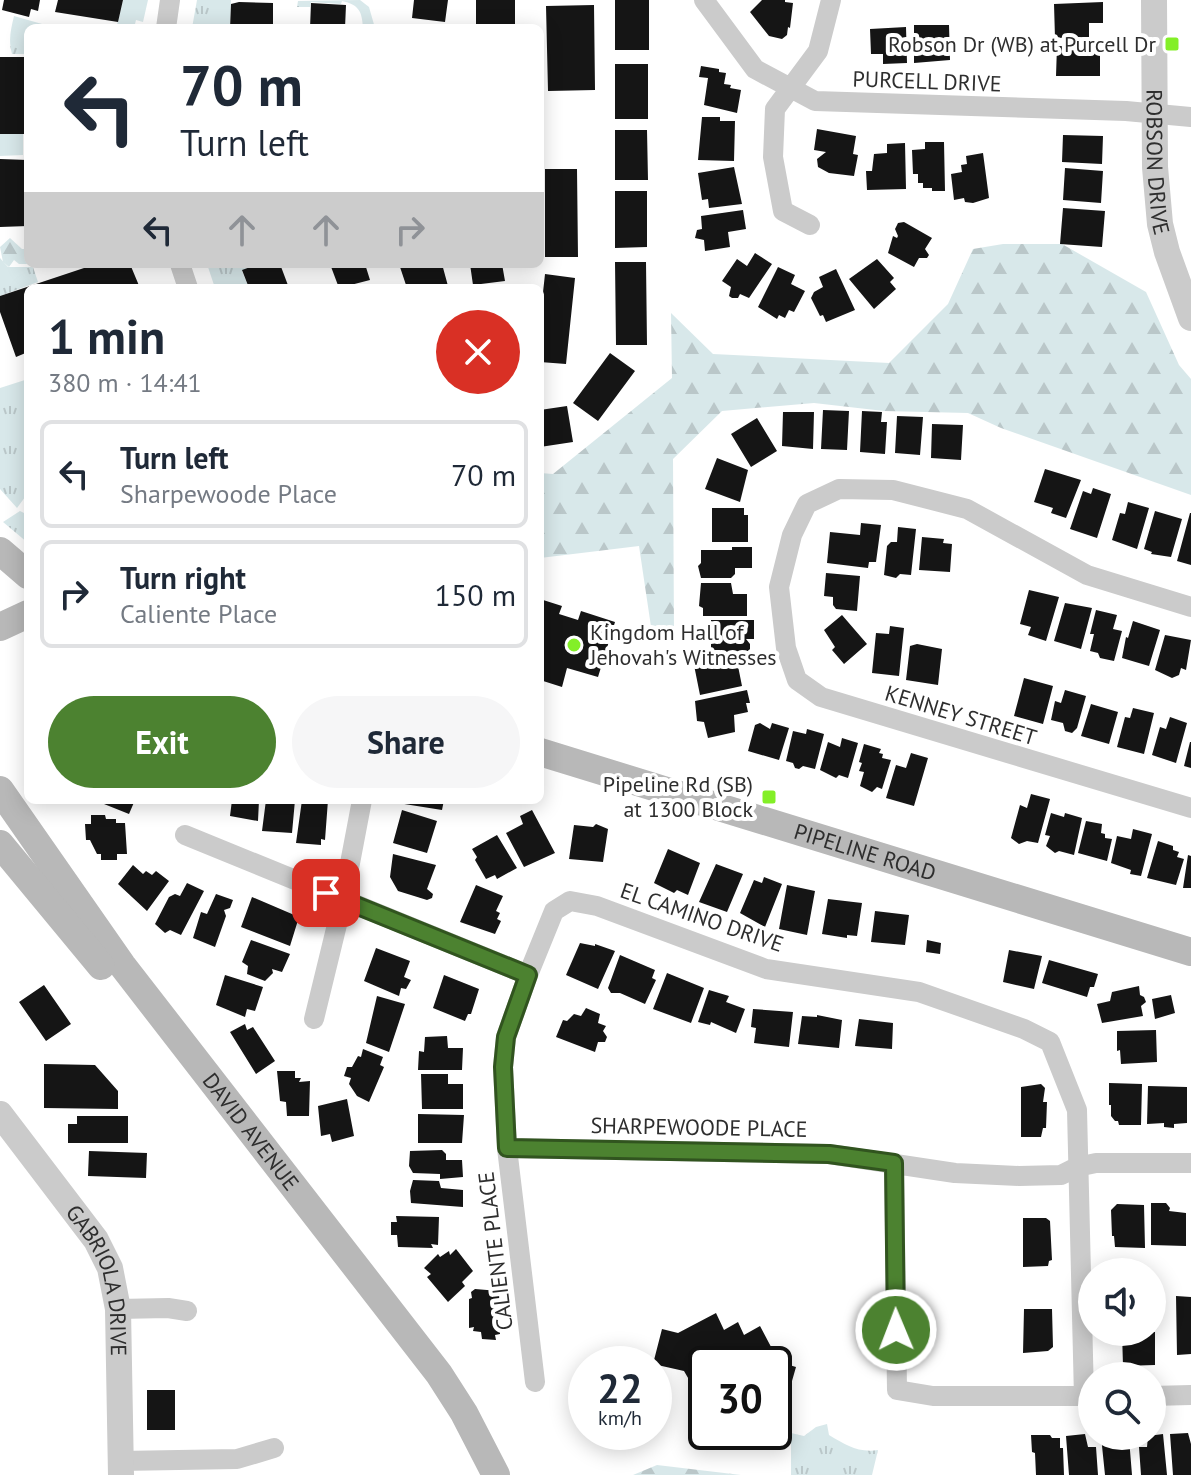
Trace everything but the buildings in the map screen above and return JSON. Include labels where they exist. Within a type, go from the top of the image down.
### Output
[{"type":"main road","points":[[0,551],[24,572]]},
{"type":"main road","points":[[0,579],[24,585]]},
{"type":"main road","points":[[0,603],[24,612]]},
{"type":"main road","points":[[0,627],[24,615]]},
{"type":"main road","name":"PIPELINE ROAD","points":[[544,753],[1191,952]]},
{"type":"main road","name":"DAVID AVENUE","points":[[0,790],[122,965],[418,1344],[464,1413],[496,1475]]},
{"type":"main road","name":"DAVID AVENUE","points":[[0,844],[90,952],[395,1345],[451,1426],[476,1475]]},
{"type":"street","points":[[167,24],[170,0]]},
{"type":"street","name":"PURCELL DRIVE","points":[[704,0],[755,69],[815,101],[1156,113],[1191,117]]},
{"type":"street","points":[[810,225],[783,211],[773,157],[775,109],[818,51],[831,0]]},
{"type":"street","name":"ROBSON DRIVE","points":[[1154,0],[1155,167],[1160,224],[1191,318]]},
{"type":"street","name":"KENNEY STREET","points":[[1191,607],[1087,575],[967,509],[893,490],[839,489],[807,504],[792,535],[779,587],[786,648],[797,680],[821,697],[1191,808]]},
{"type":"street","points":[[314,1019],[343,900],[361,804]]},
{"type":"street","points":[[185,835],[528,975]]},
{"type":"street","name":"EL CAMINO DRIVE","points":[[528,975],[554,911],[570,901],[597,906],[766,969],[919,992],[987,1015],[1050,1042],[1077,1110],[1086,1362]]},
{"type":"street","name":"CALIENTE PLACE","points":[[528,975],[506,1037],[503,1067],[507,1148],[535,1382]]},
{"type":"street","name":"GABRIOLA DRIVE","points":[[0,1114],[96,1240],[110,1268],[118,1309],[120,1468]]},
{"type":"street","name":"SHARPEWOODE PLACE","points":[[507,1148],[829,1154],[955,1173],[1019,1176],[1061,1175],[1096,1163],[1191,1163]]},
{"type":"street","name":"EL CAMINO DRIVE","points":[[894,1163],[897,1390],[933,1396],[1078,1396]]},
{"type":"street","points":[[118,1309],[168,1308],[187,1311]]},
{"type":"street","points":[[1166,1396],[1191,1395]]},
{"type":"street","points":[[120,1468],[237,1459],[274,1448]]},
{"type":"green space","points":[[123,0],[148,0],[143,22],[136,20],[135,24],[117,24]]},
{"type":"green space","points":[[197,0],[231,0],[230,24],[193,24]]},
{"type":"green space","points":[[360,0],[369,7],[374,24],[363,24],[358,10],[342,1],[341,4],[311,2],[310,7],[297,7],[298,1]]},
{"type":"green space","points":[[14,16],[42,24],[24,24],[24,54],[12,54]]},
{"type":"green space","points":[[0,134],[23,134],[23,155],[0,156]]},
{"type":"green space","points":[[10,238],[24,249],[24,264],[14,260],[9,267],[3,262],[0,247]]},
{"type":"green space","points":[[1003,244],[1062,244],[1146,292],[1179,365],[1191,379],[1191,495],[1001,428],[968,413],[884,411],[814,403],[722,411],[673,459],[674,633],[653,640],[639,546],[544,558],[544,473],[553,474],[672,378],[671,313],[713,354],[889,363],[948,304],[973,249]]},
{"type":"green space","points":[[0,258],[8,267],[33,268],[38,282],[24,284],[24,287],[0,296]]},
{"type":"green space","points":[[208,268],[249,268],[242,271],[247,284],[214,284]]},
{"type":"green space","points":[[24,380],[24,498],[17,508],[0,489],[0,388]]},
{"type":"green space","points":[[20,511],[24,513],[24,540],[3,522]]},
{"type":"green space","points":[[827,1424],[829,1435],[847,1445],[878,1450],[872,1475],[791,1475],[792,1433],[804,1436],[816,1427]]},
{"type":"green space","points":[[657,1465],[741,1475],[633,1475]]},
{"type":"place","name":"Robson Dr (WB) at Purcell Dr","points":[[1172,44]]},
{"type":"place","name":"Kingdom Hall of Jehovah's Witnesses","points":[[574,645]]},
{"type":"place","name":"Pipeline Rd (SB) at 1300 Block","points":[[769,797]]},
{"type":"route","points":[[326,893],[528,975],[506,1037],[503,1067],[507,1148],[829,1154],[894,1163],[896,1330]]}]
